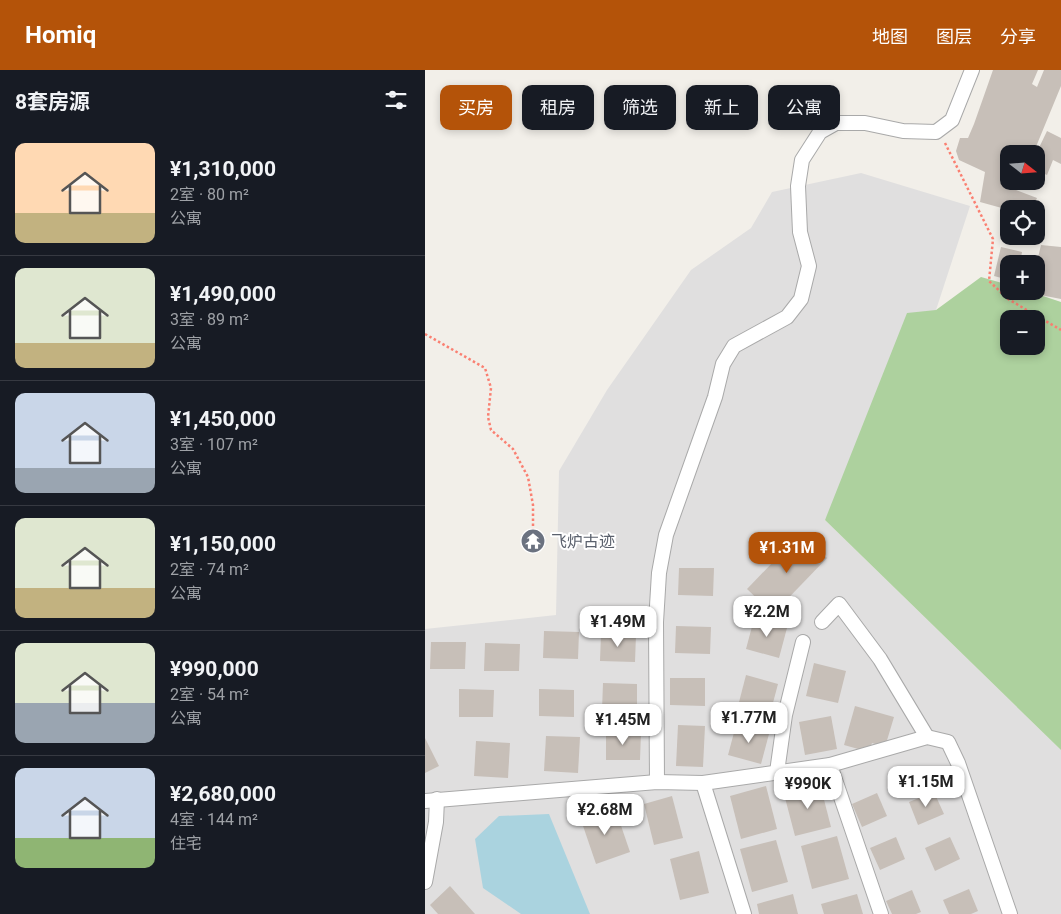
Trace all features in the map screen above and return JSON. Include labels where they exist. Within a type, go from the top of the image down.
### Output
[{"type":"street","points":[[657,782],[656,622],[659,573],[666,535],[715,397],[723,364],[734,346],[787,317],[801,299],[809,266],[800,232],[798,186],[802,160],[820,132],[836,123],[865,123],[903,131],[937,132],[952,120],[972,70]]},
{"type":"street","points":[[822,622],[839,604],[880,659],[927,737]]},
{"type":"street","points":[[777,772],[785,715],[803,642]]},
{"type":"street","points":[[425,882],[436,822],[431,800],[657,782],[703,783],[830,765],[927,737],[947,742],[958,763],[1010,914]]},
{"type":"street","points":[[830,765],[881,914]]},
{"type":"street","points":[[703,783],[744,914]]},
{"type":"path","points":[[939,130],[993,239],[989,281],[1008,299],[1061,330]]},
{"type":"path","points":[[425,334],[485,368],[491,388],[488,417],[491,430],[513,449],[528,477],[533,504],[533,541]]},
{"type":"shaded area","points":[[861,173],[970,206],[936,310],[825,520],[1061,750],[1061,914],[425,914],[425,629],[556,615],[559,471],[607,390],[691,270],[751,228],[772,192]]},
{"type":"green space","points":[[981,277],[1000,282],[1000,300],[1045,300],[1045,297],[1061,302],[1061,750],[825,520],[907,313],[936,310]]},
{"type":"water","points":[[549,814],[590,914],[521,914],[483,888],[475,839],[499,816]]},
{"type":"building","points":[[993,70],[1038,70],[1032,84],[1037,87],[1044,70],[1061,70],[1061,86],[1037,145],[1000,145],[1000,190],[1016,190],[1037,198],[1036,200],[1000,200],[1000,208],[980,202],[985,172],[959,160],[956,151],[960,138],[968,138]]},
{"type":"building","points":[[1047,131],[1061,138],[1061,164],[1053,160],[1047,175],[1045,174],[1045,145],[1040,145]]},
{"type":"building","points":[[1041,245],[1061,247],[1061,299],[1045,296],[1045,255],[1039,255]]},
{"type":"building","points":[[1001,247],[1022,252],[1022,255],[1000,255],[1000,278],[994,276]]},
{"type":"building","points":[[801,533],[827,558],[773,614],[747,589]]},
{"type":"building","points":[[679,568],[714,568],[713,596],[678,595]]},
{"type":"building","points":[[754,619],[787,628],[779,658],[746,649]]},
{"type":"building","points":[[676,626],[711,627],[710,654],[675,653]]},
{"type":"building","points":[[544,631],[579,632],[578,659],[543,658]]},
{"type":"building","points":[[601,634],[636,635],[635,662],[600,661]]},
{"type":"building","points":[[431,642],[466,642],[465,669],[430,669]]},
{"type":"building","points":[[485,643],[520,644],[519,671],[484,671]]},
{"type":"building","points":[[814,663],[846,671],[838,703],[806,696]]},
{"type":"building","points":[[746,675],[778,684],[770,714],[738,706]]},
{"type":"building","points":[[670,678],[705,678],[705,706],[670,705]]},
{"type":"building","points":[[603,683],[637,684],[637,711],[602,710]]},
{"type":"building","points":[[459,689],[494,690],[493,717],[459,717]]},
{"type":"building","points":[[539,689],[574,690],[574,717],[539,716]]},
{"type":"building","points":[[855,706],[894,717],[885,747],[872,743],[869,752],[844,745]]},
{"type":"building","points":[[831,716],[837,749],[805,755],[799,722]]},
{"type":"building","points":[[678,725],[705,726],[703,767],[676,766]]},
{"type":"building","points":[[736,725],[769,734],[761,764],[728,755]]},
{"type":"building","points":[[606,733],[641,733],[640,760],[606,760]]},
{"type":"building","points":[[546,736],[580,737],[578,773],[544,771]]},
{"type":"building","points":[[425,738],[439,766],[425,773]]},
{"type":"building","points":[[476,741],[510,743],[508,778],[474,776]]},
{"type":"building","points":[[820,784],[831,827],[795,836],[784,794]]},
{"type":"building","points":[[766,786],[777,829],[741,839],[730,796]]},
{"type":"building","points":[[934,792],[944,814],[918,825],[909,802]]},
{"type":"building","points":[[877,793],[887,816],[862,827],[852,804]]},
{"type":"building","points":[[672,796],[683,838],[654,845],[644,804]]},
{"type":"building","points":[[615,808],[630,852],[596,864],[581,820]]},
{"type":"building","points":[[837,836],[849,879],[812,889],[801,846]]},
{"type":"building","points":[[896,837],[905,859],[880,870],[870,848]]},
{"type":"building","points":[[950,837],[960,859],[935,871],[925,848]]},
{"type":"building","points":[[776,840],[788,882],[752,892],[740,849]]},
{"type":"building","points":[[699,851],[709,893],[680,900],[670,859]]},
{"type":"building","points":[[450,886],[475,914],[438,914],[430,905]]},
{"type":"building","points":[[969,889],[978,911],[971,914],[949,914],[943,900]]},
{"type":"building","points":[[912,890],[921,912],[916,914],[892,914],[886,901]]},
{"type":"building","points":[[793,894],[798,914],[759,914],[757,904]]},
{"type":"building","points":[[857,894],[863,914],[824,914],[821,904]]},
{"type":"place","name":"飞炉古迹","points":[[533,541]]}]
